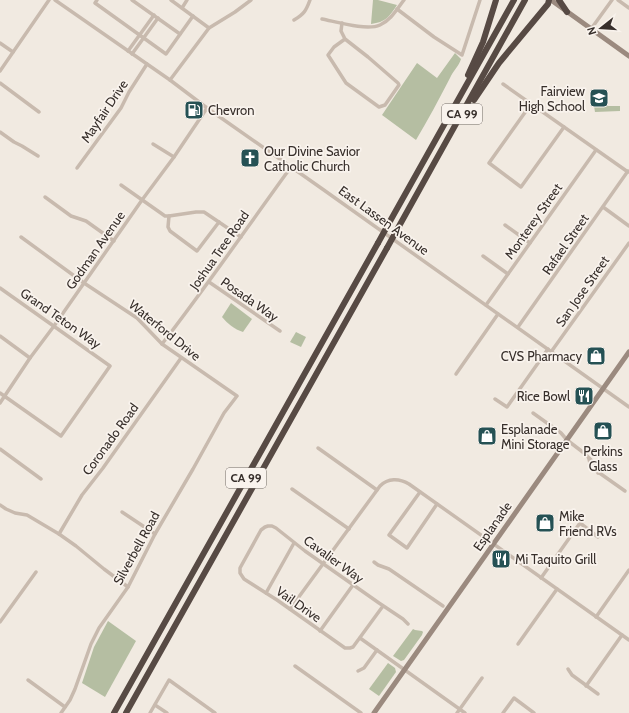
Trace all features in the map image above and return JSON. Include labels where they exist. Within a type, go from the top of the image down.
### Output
[{"type":"highway","points":[[455,105],[455,100],[483,42],[496,0]]},
{"type":"highway","name":"CA 99","points":[[114,713],[514,0]]},
{"type":"highway","name":"CA 99","points":[[126,713],[525,0]]},
{"type":"highway","points":[[455,126],[500,63],[550,0]]},
{"type":"highway","points":[[559,0],[568,12]]},
{"type":"main road","points":[[550,0],[629,56]]},
{"type":"main road","name":"Esplanade","points":[[374,713],[629,352]]},
{"type":"street","points":[[0,71],[49,0]]},
{"type":"street","name":"East Lassen Avenue","points":[[55,0],[629,406]]},
{"type":"street","points":[[132,0],[180,34]]},
{"type":"street","points":[[171,0],[209,28]]},
{"type":"street","points":[[182,8],[187,0]]},
{"type":"street","points":[[170,80],[209,28],[236,12],[251,0]]},
{"type":"street","points":[[294,20],[302,16],[310,0]]},
{"type":"street","points":[[322,19],[358,26],[369,27],[380,25],[389,19],[404,0]]},
{"type":"street","points":[[397,10],[462,55],[480,0]]},
{"type":"street","points":[[591,29],[612,0]]},
{"type":"street","points":[[618,0],[629,8]]},
{"type":"street","points":[[96,2],[166,54],[193,16]]},
{"type":"street","points":[[128,51],[154,16]]},
{"type":"street","points":[[132,54],[158,18]]},
{"type":"street","points":[[342,23],[341,31],[346,38],[398,83],[399,85],[385,105],[379,107],[346,83],[328,56],[334,47],[346,38]]},
{"type":"street","points":[[0,43],[13,52]]},
{"type":"street","name":"Mayfair Drive","points":[[77,168],[121,108],[129,92],[147,64]]},
{"type":"street","points":[[0,83],[39,112]]},
{"type":"street","points":[[503,84],[628,172]]},
{"type":"street","points":[[531,104],[489,164],[521,187],[564,127]]},
{"type":"street","name":"Godman Avenue","points":[[0,402],[174,157],[207,108]]},
{"type":"street","points":[[0,132],[38,156]]},
{"type":"street","points":[[153,144],[174,157]]},
{"type":"street","name":"Monterey Street","points":[[486,305],[596,150]]},
{"type":"street","name":"Joshua Tree Road","points":[[162,344],[209,282],[291,168]]},
{"type":"street","name":"Rafael Street","points":[[518,327],[628,172]]},
{"type":"street","points":[[121,185],[165,216],[204,212],[240,237]]},
{"type":"street","points":[[45,197],[71,216],[86,221],[114,241]]},
{"type":"street","points":[[603,207],[629,226]]},
{"type":"street","points":[[169,216],[168,227],[170,231],[197,251],[218,222]]},
{"type":"street","points":[[505,225],[530,243]]},
{"type":"street","name":"Waterford Drive","points":[[21,238],[84,283],[137,318],[162,344],[237,396]]},
{"type":"street","name":"San Jose Street","points":[[495,399],[507,407],[629,243]]},
{"type":"street","points":[[483,256],[508,274]]},
{"type":"street","name":"Posada Way","points":[[209,282],[280,332]]},
{"type":"street","name":"Grand Teton Way","points":[[0,288],[110,366],[61,436],[5,396]]},
{"type":"street","points":[[456,374],[498,314]]},
{"type":"street","points":[[0,336],[30,358]]},
{"type":"street","name":"Coronado Road","points":[[59,534],[82,495],[103,468],[181,358]]},
{"type":"street","points":[[0,393],[5,396]]},
{"type":"street","name":"Silverbell Road","points":[[61,713],[75,689],[96,633],[128,587],[155,534],[224,413],[237,396]]},
{"type":"street","points":[[533,413],[584,452],[598,473],[625,492]]},
{"type":"street","points":[[318,448],[377,490]]},
{"type":"street","points":[[0,449],[41,479]]},
{"type":"street","points":[[290,609],[377,490],[384,482],[394,480],[404,481],[629,640]]},
{"type":"street","points":[[292,489],[349,529]]},
{"type":"street","points":[[420,492],[389,535],[407,548],[437,504]]},
{"type":"street","points":[[0,504],[15,513],[27,515],[59,534],[128,587]]},
{"type":"street","points":[[122,512],[155,534]]},
{"type":"street","points":[[541,578],[580,524],[598,537]]},
{"type":"street","name":"Cavalier Way","points":[[240,573],[240,567],[262,529],[268,526],[276,528],[294,543],[408,624]]},
{"type":"street","points":[[266,593],[294,543]]},
{"type":"street","points":[[374,562],[389,569],[443,606]]},
{"type":"street","points":[[596,617],[629,570]]},
{"type":"street","points":[[0,622],[36,572]]},
{"type":"street","name":"Vail Drive","points":[[240,573],[244,579],[290,609],[343,647],[348,649],[353,647],[360,638]]},
{"type":"street","points":[[320,631],[352,585]]},
{"type":"street","points":[[518,644],[557,589]]},
{"type":"street","points":[[382,606],[360,638],[465,713]]},
{"type":"street","points":[[586,686],[622,635]]},
{"type":"street","points":[[358,671],[364,668],[377,650]]},
{"type":"street","points":[[295,666],[361,713]]},
{"type":"street","points":[[568,669],[572,675],[598,694]]},
{"type":"street","points":[[457,713],[482,678]]},
{"type":"street","points":[[28,680],[65,707]]},
{"type":"street","points":[[150,713],[169,680],[215,713]]},
{"type":"street","points":[[503,713],[514,698],[534,713]]},
{"type":"street","points":[[155,704],[166,713]]},
{"type":"green space","points":[[373,0],[397,5],[387,18],[380,22],[371,24]]},
{"type":"green space","points":[[455,53],[461,59],[460,62],[451,75],[416,140],[382,115],[417,63],[437,78]]},
{"type":"green space","points":[[594,106],[620,106],[620,111],[595,112]]},
{"type":"green space","points":[[231,303],[252,319],[243,332],[231,326],[222,317]]},
{"type":"green space","points":[[296,332],[306,337],[301,347],[290,342]]},
{"type":"green space","points":[[108,621],[136,641],[105,697],[82,683],[94,647]]},
{"type":"green space","points":[[413,629],[422,631],[422,635],[404,660],[401,661],[393,656]]},
{"type":"green space","points":[[388,663],[395,668],[396,672],[379,696],[369,689]]},
{"type":"place","name":"Fairview High School","points":[[599,98]]},
{"type":"place","name":"Chevron","points":[[194,110]]},
{"type":"place","name":"Our Divine Savior Catholic Church","points":[[250,158]]},
{"type":"place","name":"CVS Pharmacy","points":[[596,356]]},
{"type":"place","name":"Rice Bowl","points":[[584,396]]},
{"type":"place","name":"Perkins Glass","points":[[603,431]]},
{"type":"place","name":"Esplanade Mini Storage","points":[[487,436]]},
{"type":"place","name":"Mike Friend RVs","points":[[545,523]]},
{"type":"place","name":"Mi Taquito Grill","points":[[501,559]]}]
